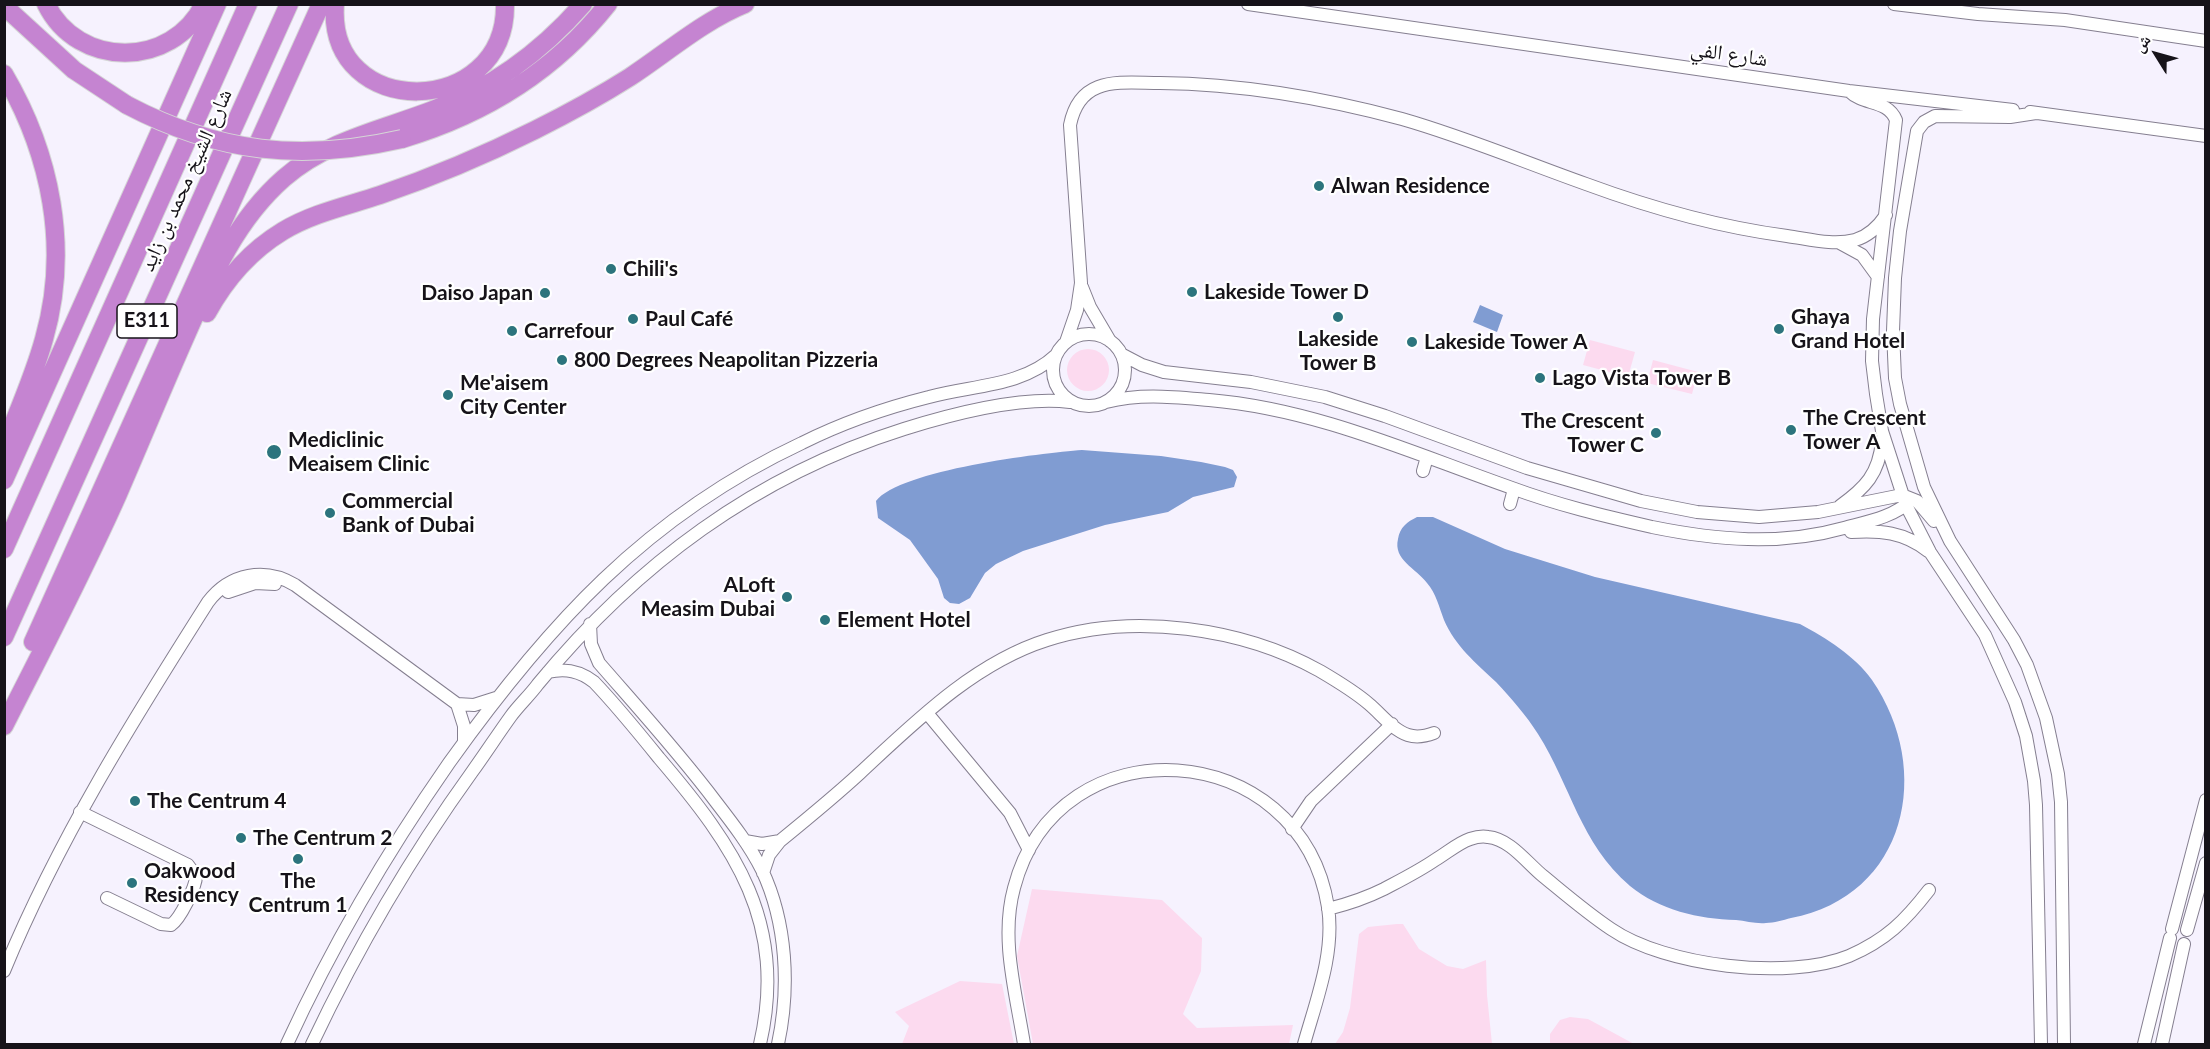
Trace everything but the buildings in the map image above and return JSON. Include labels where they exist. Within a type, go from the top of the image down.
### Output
[{"type":"highway","points":[[46,4],[60,25],[76,39],[94,48],[125,54],[145,51],[174,39],[190,26],[204,4]]},
{"type":"highway","points":[[4,480],[217,4]]},
{"type":"highway","name":"شارع الشيخ محمد بن زايد","points":[[4,549],[248,4]]},
{"type":"highway","name":"شارع الشيخ محمد بن زايد","points":[[4,637],[289,4]]},
{"type":"highway","points":[[4,714],[80,536],[321,4]]},
{"type":"highway","points":[[335,4],[335,21],[339,40],[355,66],[378,84],[396,91],[416,93],[436,91],[456,84],[481,65],[498,39],[504,19],[505,4]]},
{"type":"highway","points":[[4,726],[96,543],[168,376],[227,248],[258,203],[312,157],[340,142],[434,110],[494,80],[544,44],[583,4]]},
{"type":"highway","points":[[4,6],[74,70],[127,105],[165,124],[234,146],[270,151],[330,151],[402,139],[464,117],[519,86],[568,48],[608,4]]},
{"type":"highway","points":[[168,376],[231,275],[255,251],[282,232],[312,216],[378,196],[444,171],[538,128],[599,95],[708,24],[745,4]]},
{"type":"highway","points":[[4,74],[23,109],[39,148],[51,197],[56,241],[53,297],[45,337],[4,447]]},
{"type":"street","name":"شارع الفي","points":[[1248,4],[1849,91],[2205,136]]},
{"type":"street","points":[[1894,4],[2000,16],[2065,20],[2205,41]]},
{"type":"street","points":[[1965,4],[2000,16]]},
{"type":"street","points":[[287,1044],[346,927],[418,810],[464,742],[497,697],[559,623],[621,562],[672,521],[726,484],[783,452],[850,422],[931,396],[1028,375],[1056,355],[1066,342],[1077,310],[1081,283],[1071,136],[1066,116],[1072,96],[1080,88],[1099,80],[1238,88],[1369,111],[1462,137],[1584,183],[1661,208],[1769,234],[1839,242],[1863,237],[1876,228],[1886,215]]},
{"type":"street","points":[[1849,91],[1862,100],[1886,106],[1896,120],[1872,340],[1874,382],[1882,431],[1907,499],[1930,552],[1985,635],[2015,702],[2026,736],[2036,805],[2041,1044]]},
{"type":"street","points":[[2036,113],[2010,117],[1935,116],[1924,122],[1917,131],[1898,243],[1893,331],[1895,378],[1900,404],[1924,487],[1950,540],[2009,632],[2037,691],[2053,746],[2061,802],[2068,830],[2063,920],[2064,1044]]},
{"type":"street","points":[[1839,242],[1862,255],[1878,277]]},
{"type":"street","points":[[1081,283],[1093,313],[1121,354],[1142,365],[1164,372],[1251,382],[1325,397],[1416,421],[1623,496],[1696,512],[1759,517],[1800,515],[1907,499],[1921,505],[1950,540]]},
{"type":"street","points":[[1066,342],[1083,334],[1102,336],[1110,341]]},
{"type":"street","points":[[1106,402],[1121,386],[1124,364],[1121,354]]},
{"type":"street","points":[[1056,355],[1053,365],[1056,386],[1070,402]]},
{"type":"street","points":[[312,1044],[350,967],[428,836],[513,714],[590,624],[636,580],[693,535],[753,495],[817,462],[884,436],[940,419],[1036,401],[1070,402],[1088,407],[1132,397],[1159,396],[1272,408],[1330,423],[1514,489],[1625,521],[1721,538],[1762,540],[1823,533],[1872,530],[1892,532],[1912,540],[1930,552]]},
{"type":"street","points":[[1836,509],[1868,483],[1881,453],[1882,431]]},
{"type":"street","points":[[1423,471],[1427,457]]},
{"type":"street","points":[[1823,533],[1885,516],[1907,499],[1917,484],[1917,466]]},
{"type":"street","points":[[1510,504],[1514,489]]},
{"type":"street","points":[[4,971],[32,908],[80,812],[208,602],[230,582],[259,574],[282,578],[296,585],[457,704],[464,726],[464,742]]},
{"type":"street","points":[[590,624],[591,644],[599,663],[680,756],[745,840],[763,873],[777,915],[784,962],[784,1005],[778,1044]]},
{"type":"street","points":[[763,873],[769,855],[780,841],[836,795],[927,713],[984,671],[1046,640],[1092,630],[1143,626],[1200,630],[1227,635],[1272,649],[1304,663],[1347,687],[1402,733],[1415,737],[1434,732]]},
{"type":"street","points":[[548,672],[558,670],[577,672],[594,682],[695,801],[738,867],[758,913],[766,948],[768,999],[760,1044]]},
{"type":"street","points":[[457,704],[482,703],[497,697]]},
{"type":"street","points":[[927,713],[1010,813],[1029,850]]},
{"type":"street","points":[[1292,829],[1311,801],[1392,724]]},
{"type":"street","points":[[1024,1044],[1008,945],[1008,924],[1013,888],[1029,850],[1039,834],[1061,810],[1091,789],[1118,777],[1148,770],[1188,770],[1226,780],[1254,795],[1278,814],[1311,856],[1328,909],[1330,931],[1328,954],[1304,1044]]},
{"type":"street","points":[[2144,1044],[2205,800]]},
{"type":"street","points":[[1278,814],[1311,801]]},
{"type":"street","points":[[80,812],[188,865],[195,871],[195,884],[178,918],[171,925],[161,924],[107,898]]},
{"type":"street","points":[[1010,813],[1039,834]]},
{"type":"street","points":[[1328,909],[1381,891],[1468,840],[1486,836],[1505,842],[1612,931],[1672,954],[1702,962],[1774,968],[1832,962],[1863,949],[1888,934],[1906,919],[1929,890]]},
{"type":"street","points":[[745,840],[762,844],[780,841]]},
{"type":"street","points":[[2162,1044],[2184,944],[2188,936],[2187,930],[2205,863]]},
{"type":"street","points":[[2063,920],[2077,920]]},
{"type":"street","points":[[2171,934],[2181,926],[2187,930]]},
{"type":"street","points":[[2171,934],[2174,944],[2184,944]]},
{"type":"shaded area","points":[[1590,340],[1635,352],[1628,377],[1583,365]]},
{"type":"shaded area","points":[[1088,349],[1096,350],[1103,355],[1108,362],[1108,378],[1103,385],[1096,390],[1088,391],[1080,390],[1073,385],[1068,378],[1067,370],[1068,362],[1073,355],[1080,350]]},
{"type":"shaded area","points":[[1653,360],[1698,372],[1692,394],[1647,383]]},
{"type":"shaded area","points":[[1032,889],[1162,900],[1202,938],[1201,971],[1183,1014],[1197,1028],[1293,1025],[1289,1044],[1033,1044],[1017,956]]},
{"type":"shaded area","points":[[1403,924],[1419,949],[1447,966],[1463,969],[1486,960],[1492,1044],[1335,1044],[1343,1032],[1350,1008],[1359,934],[1368,927]]},
{"type":"shaded area","points":[[960,981],[1002,984],[1014,1044],[902,1044],[909,1026],[895,1012]]},
{"type":"shaded area","points":[[1570,1017],[1588,1019],[1634,1044],[1550,1044],[1550,1034],[1560,1020]]},
{"type":"water","points":[[1480,305],[1503,315],[1497,332],[1473,322]]},
{"type":"water","points":[[1082,450],[1161,456],[1201,462],[1233,470],[1237,477],[1234,487],[1193,497],[1168,512],[1105,525],[1023,551],[996,564],[985,573],[970,598],[959,604],[950,603],[944,598],[938,579],[910,540],[878,518],[876,501],[890,490],[913,480],[1005,459]]},
{"type":"water","points":[[1417,517],[1433,517],[1505,549],[1595,577],[1800,624],[1839,648],[1872,680],[1891,715],[1902,752],[1904,789],[1898,824],[1884,857],[1861,884],[1830,905],[1772,922],[1755,923],[1708,918],[1680,912],[1654,901],[1630,886],[1613,869],[1588,833],[1533,727],[1507,694],[1460,646],[1444,620],[1430,587],[1399,553],[1397,546],[1400,531],[1404,525]]},
{"type":"place","name":"Alwan Residence","points":[[1319,186]]},
{"type":"place","name":"Chili's","points":[[611,269]]},
{"type":"place","name":"Lakeside Tower D","points":[[1192,292]]},
{"type":"place","name":"Daiso Japan","points":[[545,293]]},
{"type":"place","name":"Lakeside Tower B","points":[[1338,317]]},
{"type":"place","name":"Paul Café","points":[[633,319]]},
{"type":"place","name":"Ghaya Grand Hotel","points":[[1779,329]]},
{"type":"place","name":"Carrefour","points":[[512,331]]},
{"type":"place","name":"Lakeside Tower A","points":[[1412,342]]},
{"type":"place","name":"800 Degrees Neapolitan Pizzeria","points":[[562,360]]},
{"type":"place","name":"Lago Vista Tower B","points":[[1540,378]]},
{"type":"place","name":"Me'aisem City Center","points":[[448,395]]},
{"type":"place","name":"The Crescent Tower A","points":[[1791,430]]},
{"type":"place","name":"The Crescent Tower C","points":[[1656,433]]},
{"type":"place","name":"Mediclinic Meaisem Clinic","points":[[274,452]]},
{"type":"place","name":"Commercial Bank of Dubai","points":[[330,513]]},
{"type":"place","name":"ALoft Measim Dubai","points":[[787,597]]},
{"type":"place","name":"Element Hotel","points":[[825,620]]},
{"type":"place","name":"The Centrum 4","points":[[135,801]]},
{"type":"place","name":"The Centrum 2","points":[[241,838]]},
{"type":"place","name":"The Centrum 1","points":[[298,859]]},
{"type":"place","name":"Oakwood Residency","points":[[132,883]]}]
